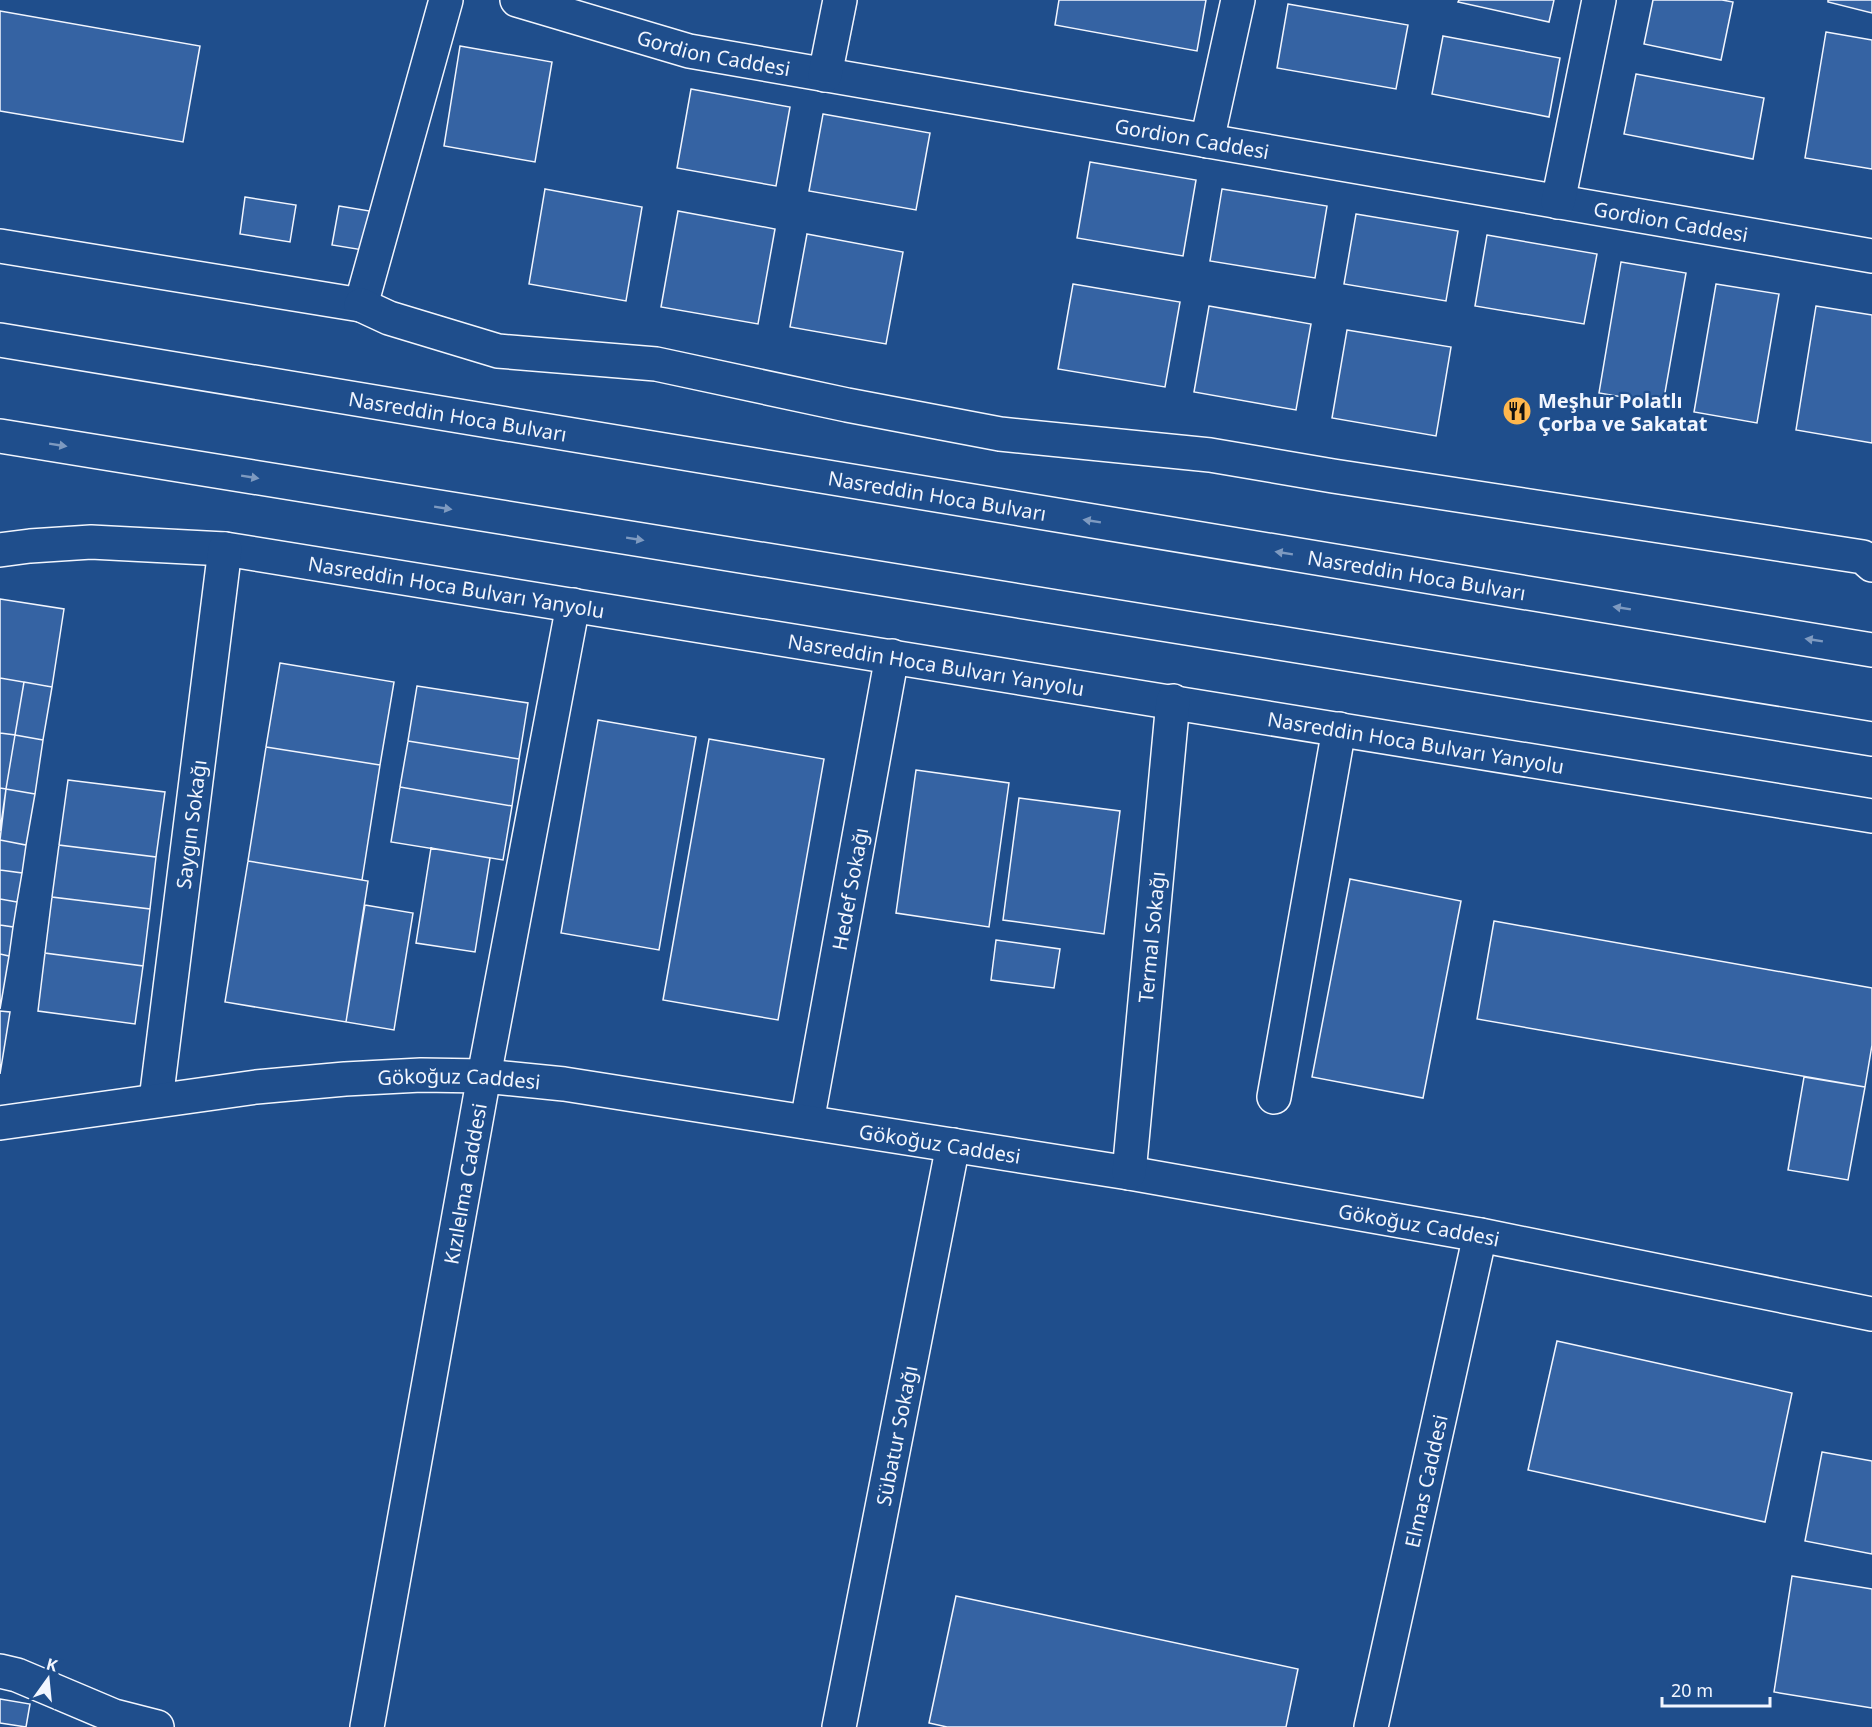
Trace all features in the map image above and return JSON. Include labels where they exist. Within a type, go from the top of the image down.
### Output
[{"type":"main road","points":[[361,304],[446,0]]},
{"type":"main road","name":"Gordion Caddesi","points":[[517,0],[689,51],[1872,256]]},
{"type":"main road","points":[[825,75],[840,0]]},
{"type":"main road","points":[[1207,141],[1238,0]]},
{"type":"main road","points":[[1558,202],[1599,0]]},
{"type":"main road","points":[[0,246],[361,304],[389,318],[498,351],[657,364],[847,405],[1000,434],[1210,455],[1863,556],[1872,565]]},
{"type":"main road","name":"Nasreddin Hoca Bulvarı","points":[[0,340],[1872,650]]},
{"type":"main road","points":[[0,436],[1872,739]]},
{"type":"main road","name":"Nasreddin Hoca Bulvarı Yanyolu","points":[[0,550],[91,542],[225,549],[1872,816]]},
{"type":"main road","name":"Saygın Sokağı","points":[[156,1100],[225,549]]},
{"type":"main road","name":"Kızılelma Caddesi","points":[[367,1727],[484,1076],[573,604]]},
{"type":"main road","name":"Hedef Sokağı","points":[[807,1122],[892,656]]},
{"type":"main road","name":"Termal Sokağı","points":[[1129,1173],[1173,701]]},
{"type":"main road","points":[[1274,1097],[1338,729]]},
{"type":"main road","name":"Gökoğuz Caddesi","points":[[0,1123],[156,1100],[345,1078],[421,1075],[484,1076],[564,1084],[1129,1173],[1480,1235],[1872,1314]]},
{"type":"main road","name":"Sübatur Sokağı","points":[[839,1727],[953,1145]]},
{"type":"main road","name":"Elmas Caddesi","points":[[1371,1727],[1480,1235]]},
{"type":"main road","points":[[0,1671],[17,1675],[114,1716],[157,1727]]},
{"type":"building","points":[[1059,0],[1206,0],[1197,51],[1055,25]]},
{"type":"building","points":[[1459,0],[1554,0],[1549,22],[1458,2]]},
{"type":"building","points":[[1653,0],[1733,2],[1721,60],[1644,44]]},
{"type":"building","points":[[1828,0],[1872,0],[1872,13],[1828,2]]},
{"type":"building","points":[[1288,4],[1408,25],[1396,89],[1277,68]]},
{"type":"building","points":[[0,11],[200,46],[183,142],[0,111]]},
{"type":"building","points":[[1826,32],[1872,40],[1872,169],[1805,158]]},
{"type":"building","points":[[1443,36],[1560,58],[1549,117],[1432,94]]},
{"type":"building","points":[[460,46],[552,62],[535,162],[444,146]]},
{"type":"building","points":[[1636,74],[1764,98],[1753,159],[1624,134]]},
{"type":"building","points":[[691,89],[790,107],[776,186],[677,168]]},
{"type":"building","points":[[823,114],[930,133],[916,210],[809,191]]},
{"type":"building","points":[[1090,162],[1196,180],[1183,256],[1077,238]]},
{"type":"building","points":[[545,189],[642,207],[626,301],[529,284]]},
{"type":"building","points":[[1222,189],[1327,206],[1315,278],[1210,261]]},
{"type":"building","points":[[245,197],[296,205],[290,242],[240,234]]},
{"type":"building","points":[[339,206],[376,212],[369,251],[332,245]]},
{"type":"building","points":[[678,211],[775,229],[758,324],[661,307]]},
{"type":"building","points":[[1356,214],[1458,231],[1446,301],[1344,284]]},
{"type":"building","points":[[807,234],[903,252],[886,344],[790,327]]},
{"type":"building","points":[[1487,235],[1597,254],[1584,324],[1475,306]]},
{"type":"building","points":[[1621,262],[1686,273],[1663,404],[1599,393]]},
{"type":"building","points":[[1073,284],[1180,302],[1165,387],[1058,369]]},
{"type":"building","points":[[1716,284],[1779,294],[1757,423],[1694,412]]},
{"type":"building","points":[[1209,306],[1311,324],[1296,410],[1194,392]]},
{"type":"building","points":[[1816,306],[1872,315],[1872,443],[1796,430]]},
{"type":"building","points":[[1347,330],[1451,347],[1436,436],[1332,418]]},
{"type":"building","points":[[0,599],[64,609],[52,687],[0,678]]},
{"type":"building","points":[[280,663],[394,682],[380,765],[266,747]]},
{"type":"building","points":[[0,678],[24,682],[15,735],[0,733]]},
{"type":"building","points":[[24,682],[52,687],[43,740],[15,735]]},
{"type":"building","points":[[417,686],[528,703],[519,759],[408,741]]},
{"type":"building","points":[[598,720],[696,737],[659,950],[561,933]]},
{"type":"building","points":[[0,733],[15,735],[6,789],[0,788]]},
{"type":"building","points":[[15,735],[43,740],[35,794],[6,789]]},
{"type":"building","points":[[709,739],[824,759],[778,1020],[663,1000]]},
{"type":"building","points":[[408,741],[519,759],[512,806],[400,787]]},
{"type":"building","points":[[266,747],[380,765],[362,880],[248,861]]},
{"type":"building","points":[[916,770],[1009,783],[989,927],[896,913]]},
{"type":"building","points":[[68,780],[165,792],[156,857],[59,845]]},
{"type":"building","points":[[400,787],[512,806],[503,860],[391,842]]},
{"type":"building","points":[[0,788],[6,789],[0,831]]},
{"type":"building","points":[[6,789],[35,794],[26,845],[0,840]]},
{"type":"building","points":[[1019,798],[1120,811],[1104,934],[1003,920]]},
{"type":"building","points":[[0,840],[26,845],[22,873],[0,870]]},
{"type":"building","points":[[59,845],[156,857],[150,909],[52,897]]},
{"type":"building","points":[[431,848],[490,858],[475,952],[416,943]]},
{"type":"building","points":[[248,861],[368,881],[346,1022],[225,1002]]},
{"type":"building","points":[[0,870],[22,873],[17,902],[0,899]]},
{"type":"building","points":[[1350,879],[1461,901],[1423,1098],[1312,1077]]},
{"type":"building","points":[[52,897],[150,909],[143,966],[45,953]]},
{"type":"building","points":[[0,899],[17,902],[13,927],[0,925]]},
{"type":"building","points":[[365,905],[413,913],[394,1030],[346,1022]]},
{"type":"building","points":[[1494,921],[1872,988],[1872,1045],[1865,1087],[1477,1019]]},
{"type":"building","points":[[0,925],[13,927],[9,956],[0,954]]},
{"type":"building","points":[[996,940],[1060,949],[1054,988],[991,980]]},
{"type":"building","points":[[45,953],[143,966],[135,1024],[38,1011]]},
{"type":"building","points":[[0,954],[9,956],[0,1009]]},
{"type":"building","points":[[0,1011],[10,1012],[0,1074]]},
{"type":"building","points":[[1804,1077],[1865,1087],[1848,1180],[1788,1170]]},
{"type":"building","points":[[1557,1341],[1792,1393],[1765,1522],[1528,1470]]},
{"type":"building","points":[[1822,1452],[1872,1461],[1872,1554],[1805,1541]]},
{"type":"building","points":[[1792,1576],[1872,1589],[1872,1708],[1774,1692]]},
{"type":"building","points":[[956,1596],[1298,1669],[1286,1727],[947,1727],[929,1723]]},
{"type":"building","points":[[0,1699],[30,1704],[26,1727],[0,1723]]},
{"type":"place","name":"Meşhur Polatlı Çorba ve Sakatat","points":[[1517,411]]}]
